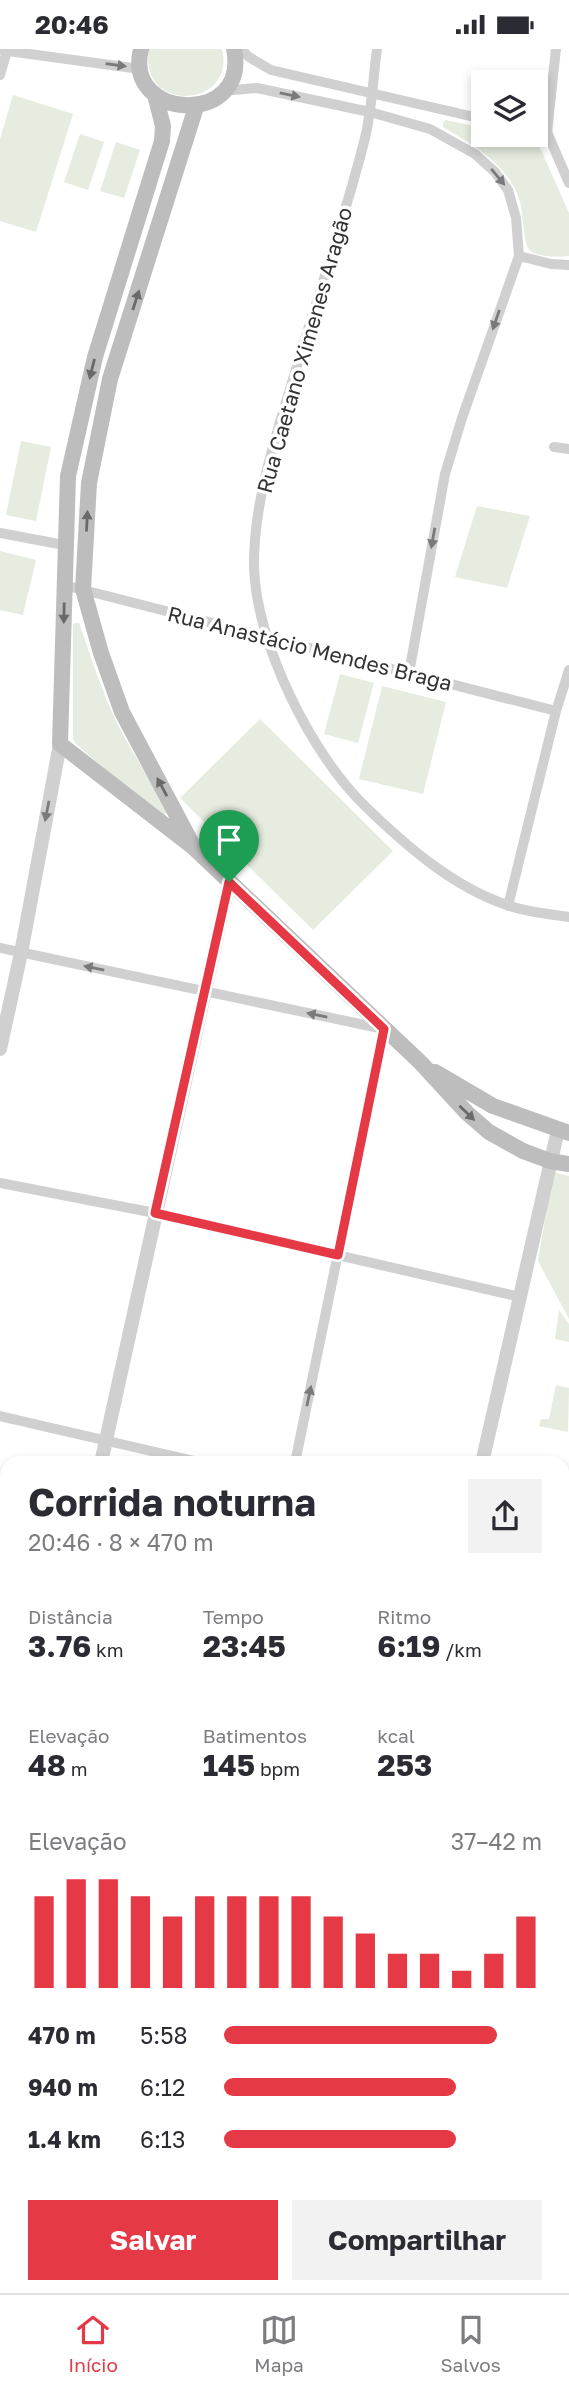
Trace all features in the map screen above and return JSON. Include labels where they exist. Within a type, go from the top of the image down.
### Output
[{"type":"main road","points":[[141,49],[140,69],[155,95],[163,125],[162,141],[95,358],[68,476],[60,744],[193,847],[421,1063],[467,1113],[489,1132],[523,1151],[550,1161],[569,1164]]},
{"type":"main road","points":[[155,95],[174,105],[196,107],[211,101],[231,80],[235,67],[234,49]]},
{"type":"main road","points":[[193,847],[122,712],[101,653],[83,589],[89,483],[110,379],[196,107]]},
{"type":"main road","points":[[134,228],[156,236]]},
{"type":"main road","points":[[79,421],[101,426]]},
{"type":"main road","points":[[421,1063],[493,1106],[563,1132]]},
{"type":"street","points":[[241,49],[271,70],[372,91],[471,116]]},
{"type":"street","name":"Rua Caetano Ximenes Aragão","points":[[377,49],[365,137],[275,438],[255,539],[255,582],[267,636],[296,708],[316,745],[348,790],[392,833],[454,880],[508,906],[569,918]]},
{"type":"street","points":[[548,93],[556,49]]},
{"type":"street","points":[[0,75],[4,51],[64,53],[140,69]]},
{"type":"street","points":[[223,91],[257,88],[430,129],[475,154],[495,172],[508,190],[516,218],[519,255],[445,474],[410,673]]},
{"type":"street","points":[[430,129],[434,108]]},
{"type":"street","points":[[548,144],[569,183]]},
{"type":"street","points":[[519,255],[551,264],[569,265]]},
{"type":"street","points":[[554,447],[569,449]]},
{"type":"street","points":[[0,533],[64,545]]},
{"type":"street","name":"Rua Anastácio Mendes Braga","points":[[64,585],[556,711]]},
{"type":"street","points":[[508,906],[556,711],[569,670]]},
{"type":"street","points":[[0,1049],[60,744]]},
{"type":"street","points":[[103,1456],[229,882]]},
{"type":"street","points":[[0,948],[384,1029],[296,1456]]},
{"type":"street","points":[[484,1456],[550,1161],[563,1132]]},
{"type":"street","points":[[0,1183],[155,1213],[520,1297]]},
{"type":"street","points":[[0,1416],[173,1456]]},
{"type":"shaded area","points":[[149,49],[222,49],[223,69],[215,83],[203,92],[187,96],[171,94],[158,85],[150,70]]},
{"type":"shaded area","points":[[13,95],[73,114],[36,232],[0,221],[0,139]]},
{"type":"shaded area","points":[[446,120],[471,125],[471,145],[443,127]]},
{"type":"shaded area","points":[[80,134],[104,142],[88,190],[64,182]]},
{"type":"shaded area","points":[[116,142],[140,150],[124,198],[100,191]]},
{"type":"shaded area","points":[[474,147],[540,147],[569,213],[569,256],[541,255],[528,248],[516,191],[509,179]]},
{"type":"shaded area","points":[[21,441],[51,447],[36,521],[6,515]]},
{"type":"shaded area","points":[[477,506],[530,516],[507,588],[455,577]]},
{"type":"shaded area","points":[[0,551],[36,560],[23,615],[0,610]]},
{"type":"shaded area","points":[[75,623],[79,623],[118,725],[167,811],[165,815],[157,814],[73,739]]},
{"type":"shaded area","points":[[340,674],[374,683],[358,743],[324,734]]},
{"type":"shaded area","points":[[382,686],[446,702],[423,794],[359,779]]},
{"type":"shaded area","points":[[260,719],[393,851],[313,930],[180,798]]},
{"type":"shaded area","points":[[553,1172],[569,1176],[569,1319],[538,1261]]},
{"type":"shaded area","points":[[559,1310],[569,1324],[569,1342],[555,1339]]},
{"type":"shaded area","points":[[556,1385],[569,1388],[568,1432],[539,1426],[541,1419],[549,1419]]},
{"type":"route","points":[[229,882],[384,1029],[338,1255],[155,1213],[229,882]]}]
